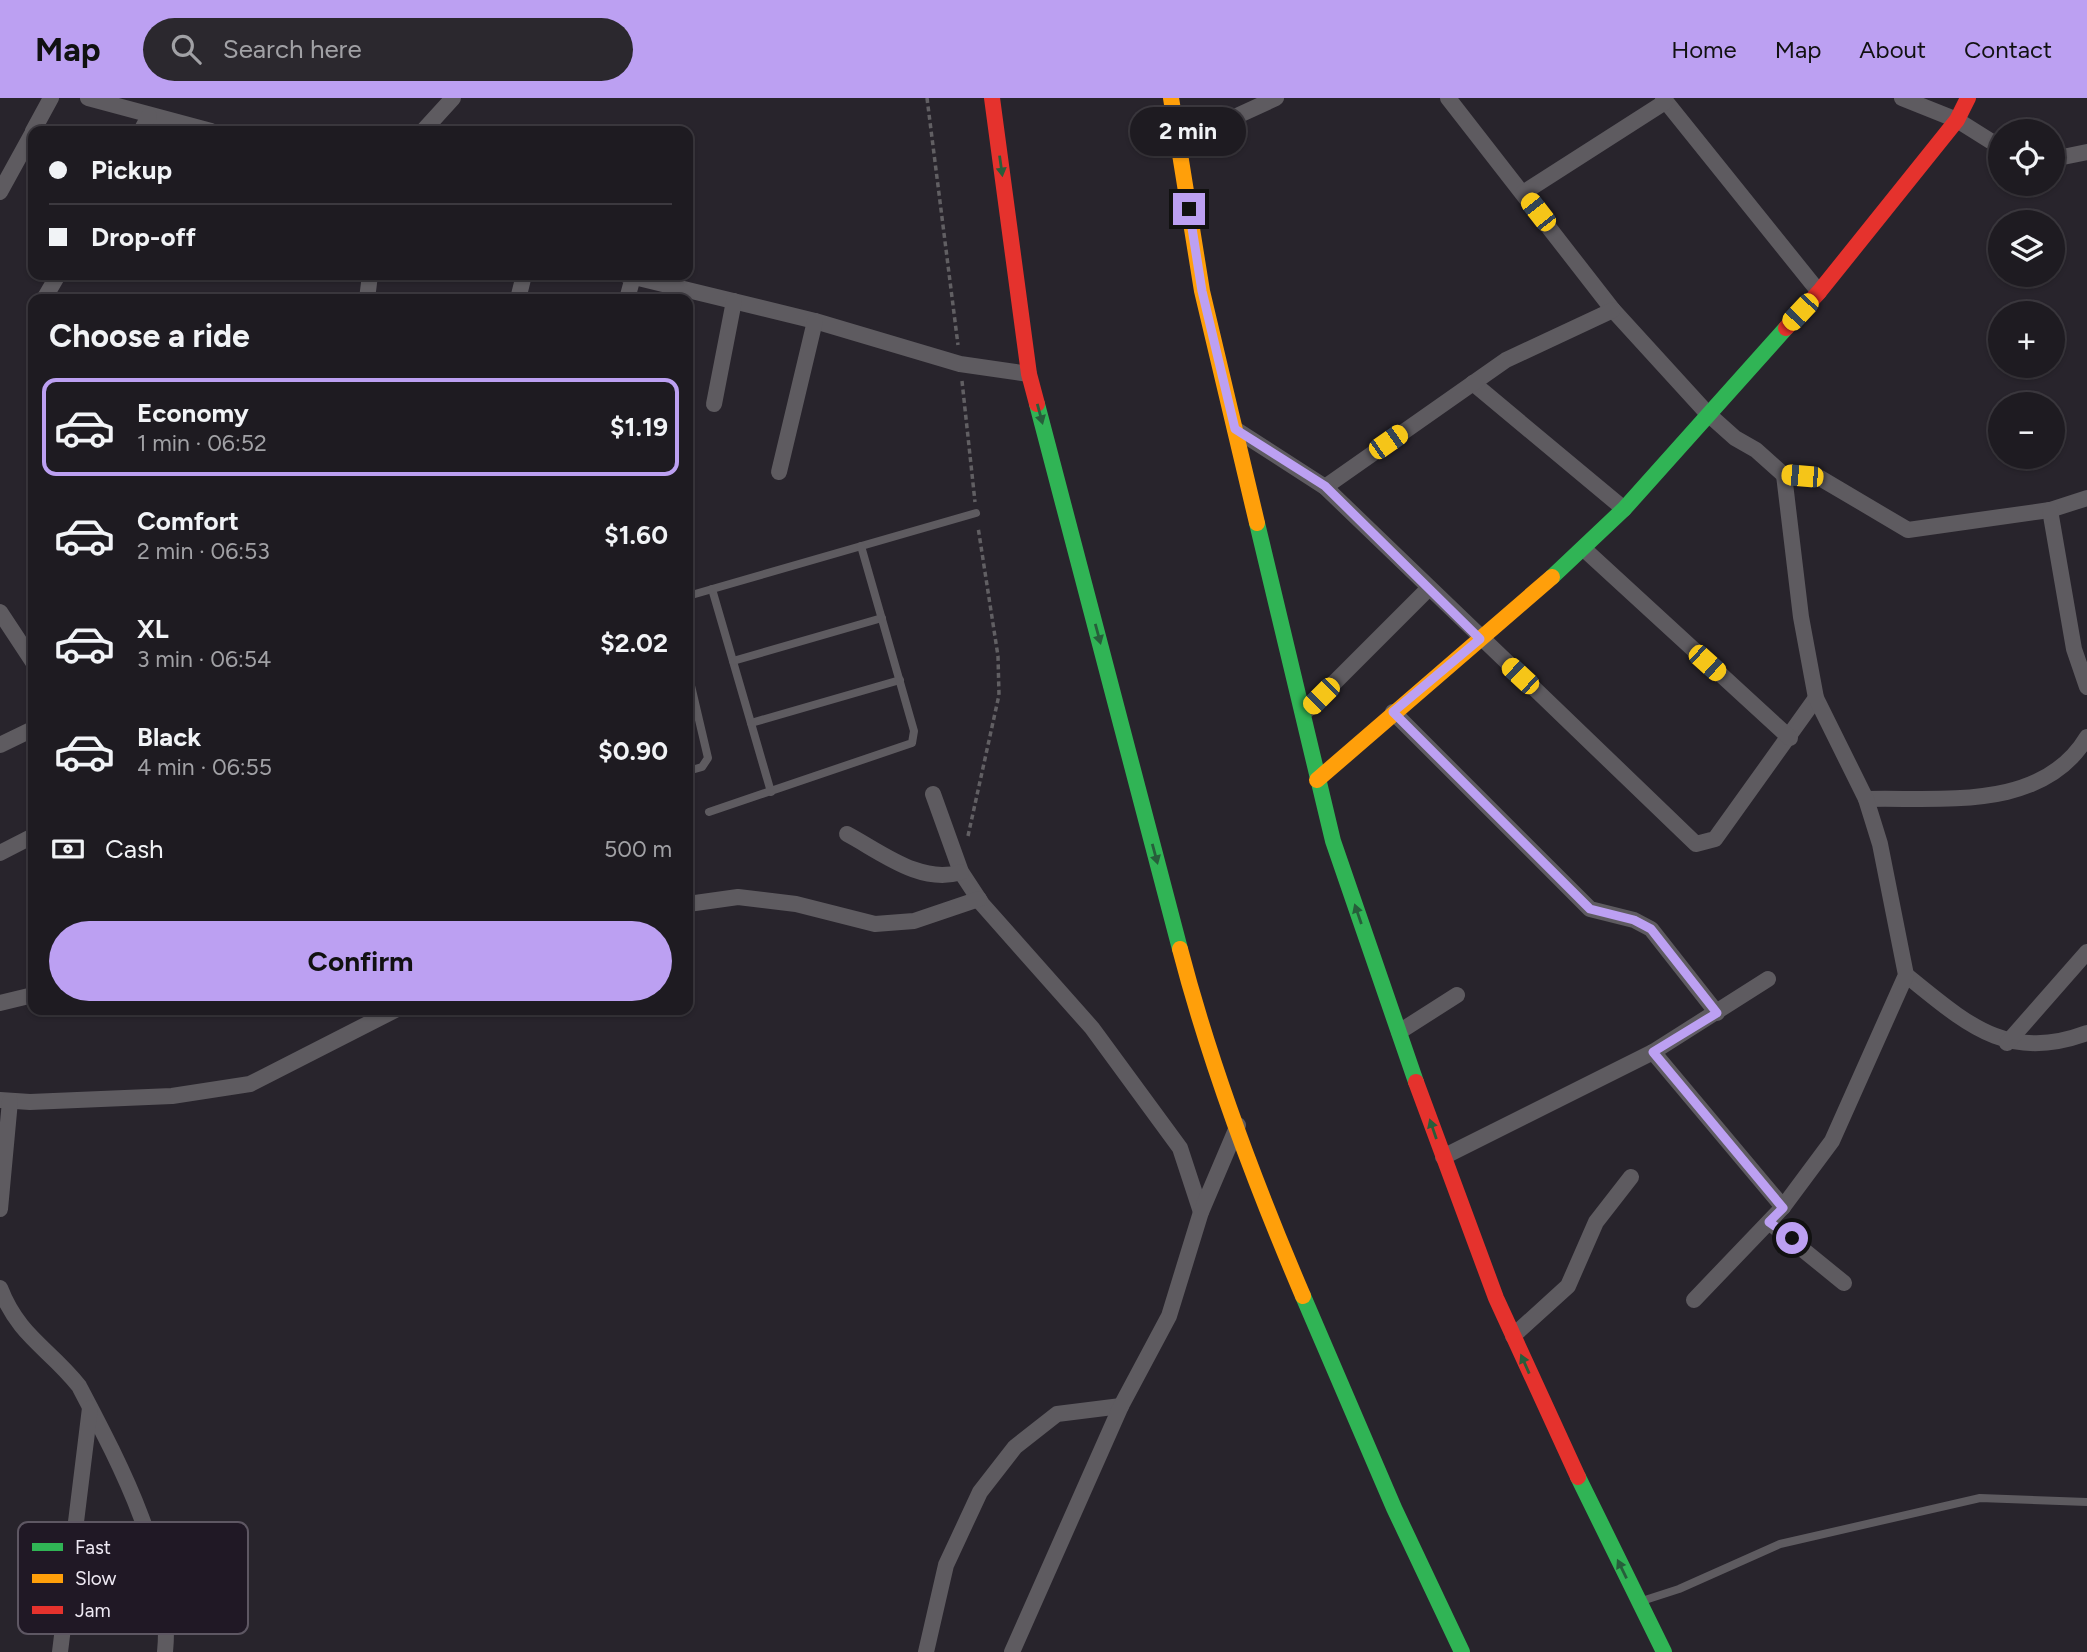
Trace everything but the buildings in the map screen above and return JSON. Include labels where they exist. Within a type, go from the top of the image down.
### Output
[{"type":"main road","points":[[992,98],[1029,374],[1194,1003],[1285,1255],[1394,1508],[1462,1652]]},
{"type":"main road","points":[[1171,98],[1202,291],[1333,841],[1443,1157],[1513,1336],[1664,1652]]},
{"type":"main road","points":[[1317,780],[1584,550],[1624,509],[1707,413],[1819,292],[1957,120],[1968,98]]},
{"type":"street","points":[[36,126],[51,98]]},
{"type":"street","points":[[88,98],[190,126]]},
{"type":"street","points":[[428,126],[453,98]]},
{"type":"street","points":[[1176,128],[1226,121],[1276,98]]},
{"type":"street","points":[[1448,98],[1613,310],[1707,413],[1784,475],[1820,478],[1908,530],[2050,510],[2087,498]]},
{"type":"street","points":[[1902,98],[1957,120],[1988,139]]},
{"type":"street","points":[[1523,192],[1664,100],[1819,292]]},
{"type":"street","points":[[144,126],[149,116]]},
{"type":"street","points":[[0,192],[28,140]]},
{"type":"street","points":[[2065,157],[2087,152]]},
{"type":"street","points":[[646,280],[816,321],[960,364],[1029,374]]},
{"type":"street","points":[[714,404],[734,301]]},
{"type":"street","points":[[1325,486],[1506,360],[1613,310]]},
{"type":"street","points":[[779,472],[816,321]]},
{"type":"street","points":[[1473,383],[1624,509]]},
{"type":"street","points":[[1235,429],[1325,486],[1428,589],[1696,844],[1708,844],[1715,839],[1790,738],[1816,698]]},
{"type":"street","points":[[1694,1300],[1783,1208],[1832,1141],[1906,975],[1880,844],[1866,799],[1816,698],[1801,617],[1784,475]]},
{"type":"street","points":[[2050,510],[2074,649],[2087,687]]},
{"type":"street","points":[[1584,550],[1790,738]]},
{"type":"street","points":[[1303,714],[1428,589]]},
{"type":"street","points":[[0,611],[28,654]]},
{"type":"street","points":[[1393,712],[1590,909],[1634,920],[1651,929],[1717,1013]]},
{"type":"street","points":[[0,745],[28,731]]},
{"type":"street","points":[[1866,799],[1999,796],[2053,772],[2075,757],[2087,737]]},
{"type":"street","points":[[933,794],[961,872],[979,900],[1092,1028],[1180,1148],[1202,1212]]},
{"type":"street","points":[[847,834],[914,870],[936,876],[961,872]]},
{"type":"street","points":[[0,853],[28,838]]},
{"type":"street","points":[[693,903],[738,897],[796,904],[875,924],[914,921],[979,900]]},
{"type":"street","points":[[2007,1043],[2087,952]]},
{"type":"street","points":[[1906,975],[1957,1016],[2007,1043],[2059,1044],[2087,1033]]},
{"type":"street","points":[[1443,1157],[1653,1052],[1768,979]]},
{"type":"street","points":[[1399,1032],[1457,995]]},
{"type":"street","points":[[0,1003],[28,996]]},
{"type":"street","points":[[0,1209],[5,1100],[172,1096],[250,1084],[385,1015]]},
{"type":"street","points":[[1653,1052],[1783,1208]]},
{"type":"street","points":[[1012,1652],[1121,1406],[1169,1316],[1202,1212],[1238,1125]]},
{"type":"street","points":[[1513,1336],[1568,1286],[1596,1223],[1631,1177]]},
{"type":"street","points":[[1769,1222],[1844,1283]]},
{"type":"street","points":[[0,1288],[9,1310],[23,1331],[66,1370],[90,1407],[143,1522]]},
{"type":"street","points":[[926,1652],[946,1565],[980,1492],[1015,1447],[1057,1414],[1121,1406]]},
{"type":"street","points":[[76,1522],[90,1407]]},
{"type":"street","points":[[60,1652],[62,1634]]},
{"type":"street","points":[[165,1652],[167,1634]]},
{"type":"lane","points":[[693,595],[976,513]]},
{"type":"lane","points":[[709,812],[912,743],[914,731],[860,546]]},
{"type":"lane","points":[[712,589],[771,792]]},
{"type":"lane","points":[[733,661],[882,618]]},
{"type":"lane","points":[[751,723],[900,680]]},
{"type":"lane","points":[[693,700],[708,758],[702,766],[693,769]]},
{"type":"lane","points":[[1638,1602],[1679,1589],[1780,1544],[1980,1497],[2087,1502]]},
{"type":"path","points":[[927,98],[976,513],[998,656],[999,695],[961,872]]},
{"type":"traffic: fast","points":[[1552,577],[1624,509],[1786,328]]},
{"type":"traffic: fast","points":[[1037,404],[1180,949]]},
{"type":"traffic: fast","points":[[1257,523],[1333,841],[1416,1082]]},
{"type":"traffic: fast","points":[[1303,1296],[1394,1508],[1462,1652]]},
{"type":"traffic: fast","points":[[1578,1477],[1664,1652]]},
{"type":"traffic: slow","points":[[1171,98],[1202,291],[1257,523]]},
{"type":"traffic: slow","points":[[1317,780],[1552,577]]},
{"type":"traffic: slow","points":[[1180,949],[1205,1036],[1235,1124],[1303,1296]]},
{"type":"traffic: jam","points":[[992,98],[1029,374],[1037,404]]},
{"type":"traffic: jam","points":[[1786,328],[1819,292],[1957,120],[1968,98]]},
{"type":"traffic: jam","points":[[1416,1082],[1496,1298],[1578,1477]]},
{"type":"route","points":[[1189,209],[1202,291],[1235,429],[1325,486],[1480,639],[1393,712],[1590,909],[1634,920],[1651,929],[1717,1013],[1653,1052],[1783,1208],[1769,1222],[1792,1238]]}]
